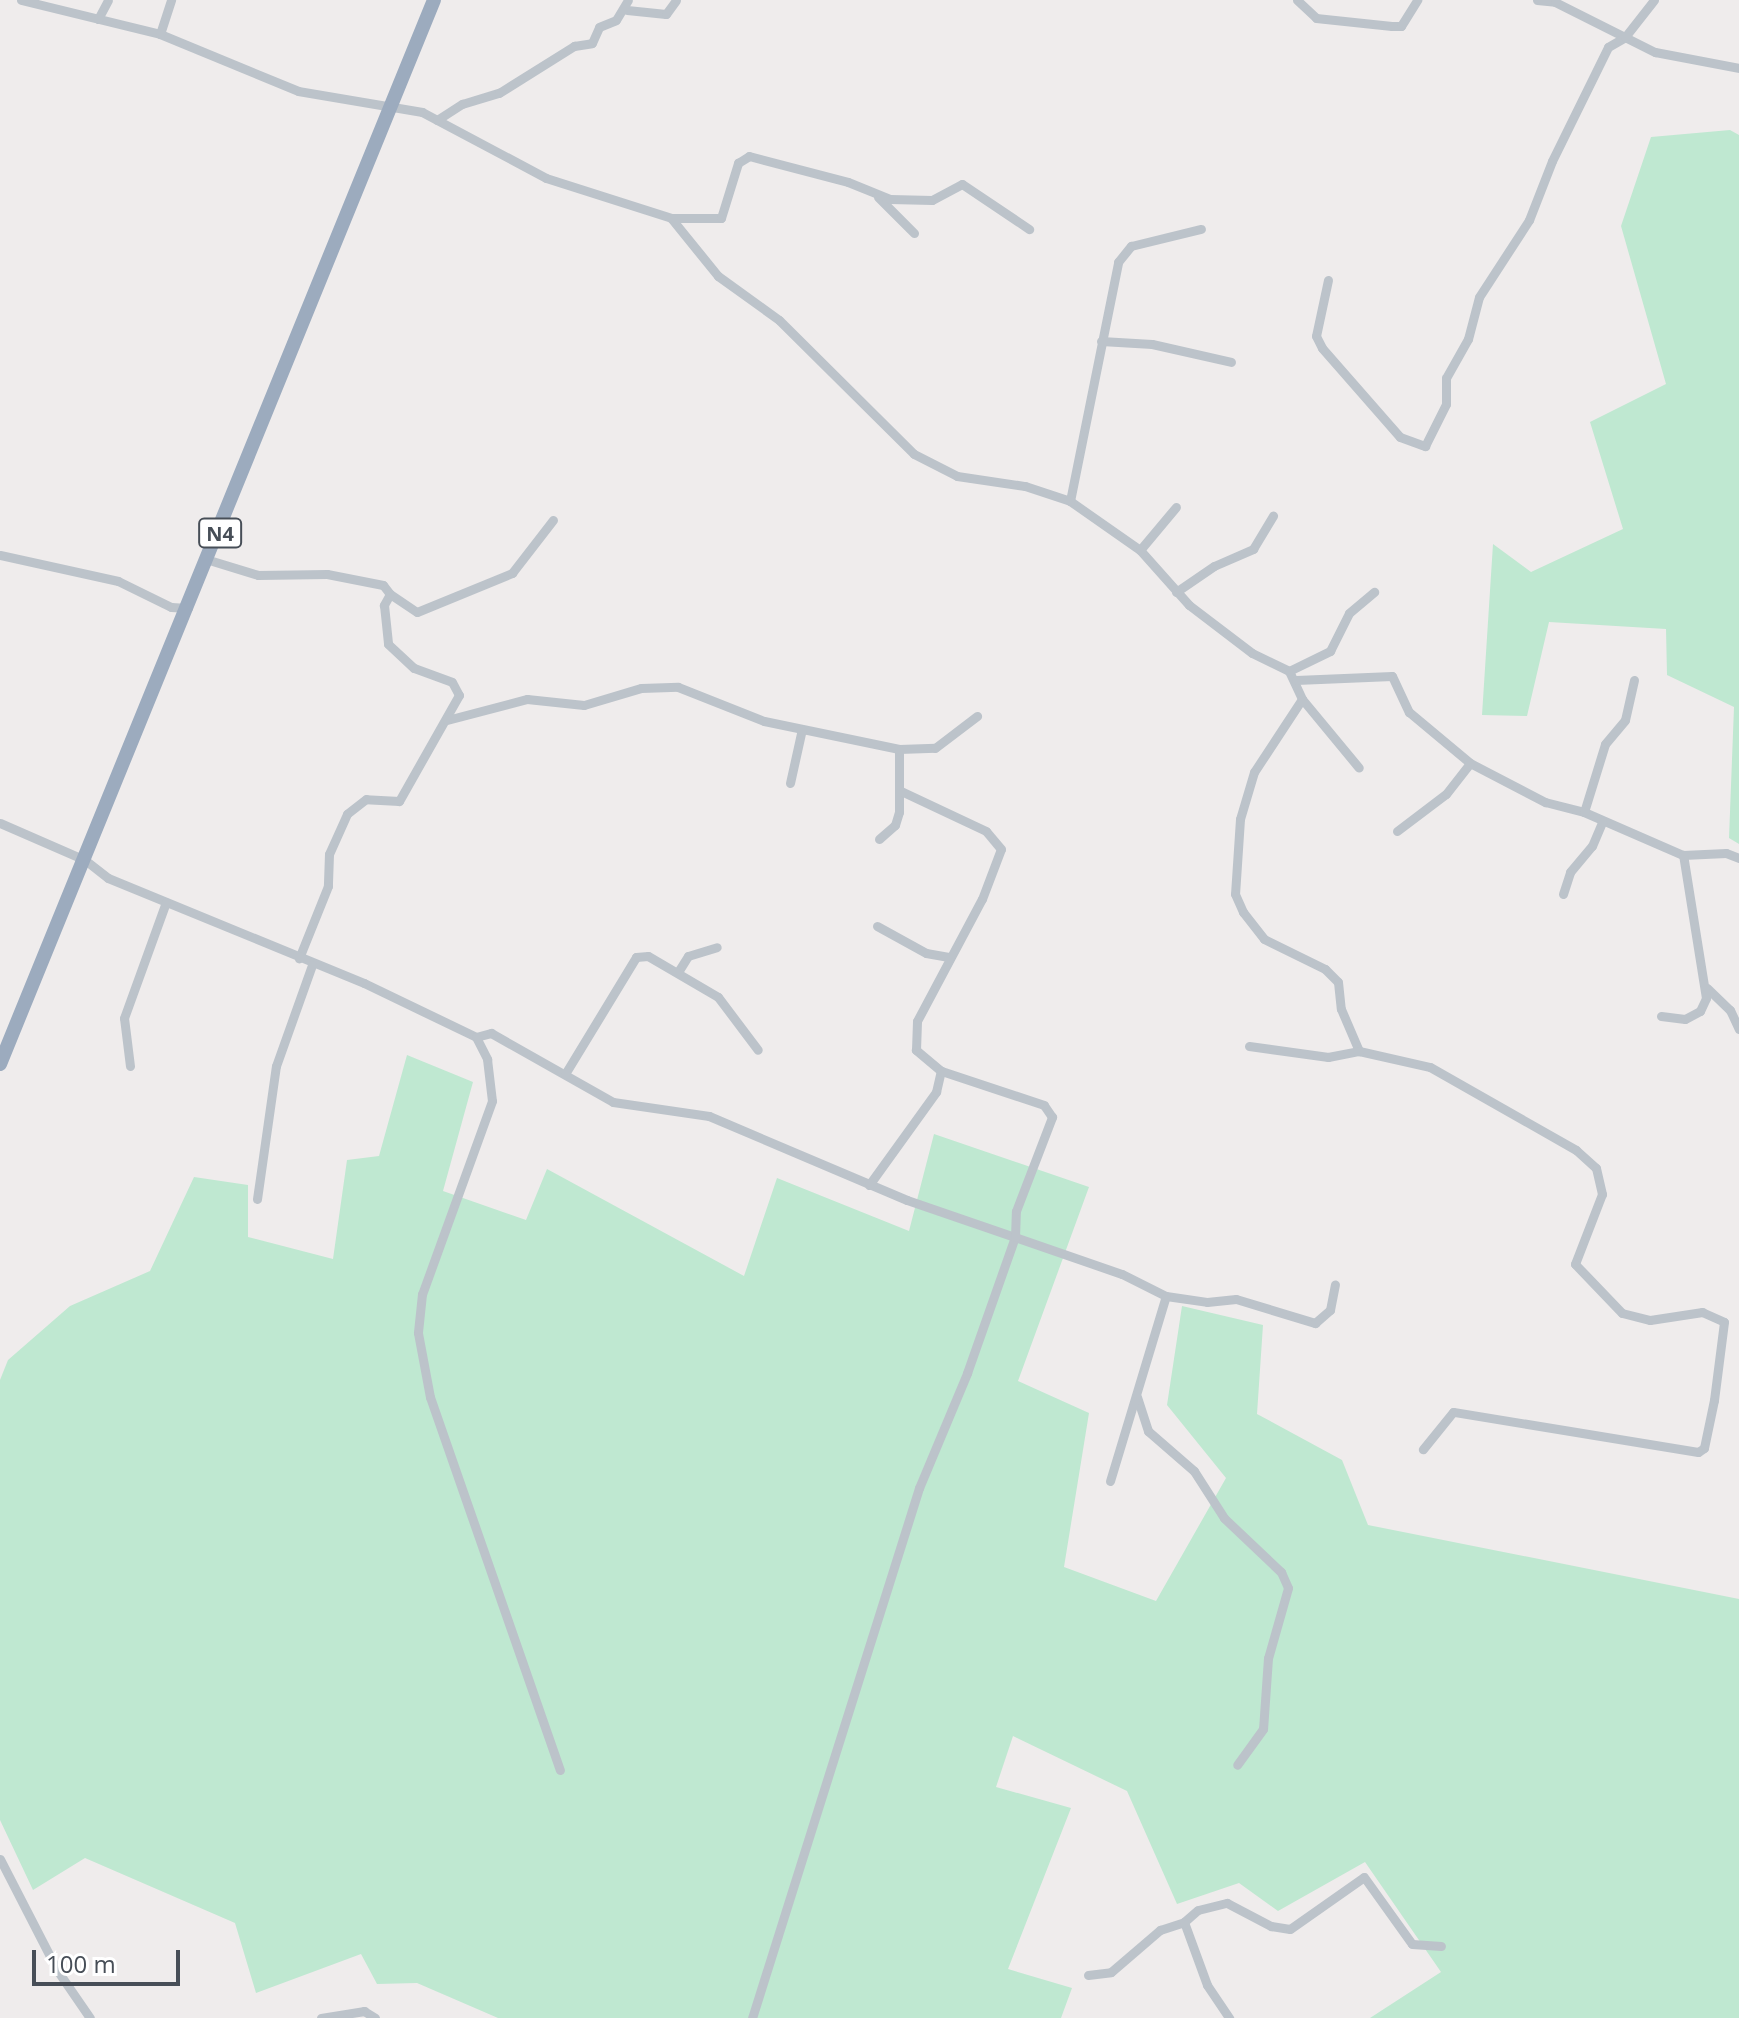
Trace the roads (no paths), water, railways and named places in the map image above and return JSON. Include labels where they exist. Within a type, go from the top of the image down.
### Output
[{"type":"highway","name":"N4","points":[[0,1064],[209,560],[434,0]]},
{"type":"street","points":[[21,0],[160,34],[298,91],[391,110],[422,112],[546,178],[671,218],[721,218],[738,163],[749,156],[848,182],[878,197],[914,233]]},
{"type":"street","points":[[98,19],[108,0]]},
{"type":"street","points":[[160,34],[171,0]]},
{"type":"street","points":[[437,120],[462,104],[499,93],[574,46],[592,43],[599,27],[627,5],[666,14],[676,0]]},
{"type":"street","points":[[1297,0],[1316,18],[1392,26],[1401,26],[1417,0]]},
{"type":"street","points":[[1537,0],[1555,1],[1655,52],[1739,68]]},
{"type":"street","points":[[1328,280],[1316,336],[1322,348],[1400,437],[1425,446],[1446,404],[1446,378],[1468,339],[1479,297],[1529,220],[1552,161],[1608,47],[1625,37],[1654,0]]},
{"type":"street","points":[[878,197],[932,200],[962,184],[1029,229]]},
{"type":"street","points":[[671,218],[718,276],[779,320],[914,454],[957,476],[1025,486],[1070,501],[1140,550],[1176,592],[1252,653],[1289,671],[1296,680],[1302,699],[1359,768]]},
{"type":"street","points":[[1070,501],[1118,262],[1131,246],[1201,229]]},
{"type":"street","points":[[1101,341],[1152,344],[1231,362]]},
{"type":"street","points":[[1140,550],[1176,507]]},
{"type":"street","points":[[1176,592],[1214,566],[1253,549],[1273,516]]},
{"type":"street","points":[[209,560],[258,575],[327,574],[383,585],[390,594],[417,612],[512,573],[553,520]]},
{"type":"street","points":[[0,555],[33,566],[118,581],[171,607],[188,608]]},
{"type":"street","points":[[1289,671],[1330,651],[1349,613],[1374,592]]},
{"type":"street","points":[[299,958],[328,886],[329,854],[347,814],[366,799],[399,801],[458,702],[457,687],[414,668],[388,644],[384,605],[390,594]]},
{"type":"street","points":[[1296,680],[1392,676],[1409,712],[1470,763],[1545,802],[1584,812],[1683,855],[1726,853],[1739,858]]},
{"type":"street","points":[[1584,812],[1605,744],[1625,720],[1634,680]]},
{"type":"street","points":[[447,720],[527,699],[584,705],[641,688],[678,687],[722,708],[802,729],[899,749],[935,748],[977,716]]},
{"type":"street","points":[[1302,699],[1254,772],[1240,819],[1235,894],[1264,939],[1325,969],[1338,982],[1341,1009],[1359,1051]]},
{"type":"street","points":[[790,783],[802,729]]},
{"type":"street","points":[[879,839],[895,825],[901,791],[899,749]]},
{"type":"street","points":[[1397,831],[1446,794],[1470,763]]},
{"type":"street","points":[[752,2018],[919,1488],[1015,1237],[1016,1211],[1052,1117],[1044,1105],[941,1071],[921,1060],[916,1038],[917,1021],[982,899],[1001,849],[986,831],[901,791]]},
{"type":"street","points":[[1563,894],[1570,872],[1592,846],[1602,822]]},
{"type":"street","points":[[0,823],[85,860],[108,878],[312,965],[364,983],[476,1037],[487,1059],[492,1101],[422,1294],[418,1333],[430,1397],[560,1770]]},
{"type":"street","points":[[1661,1016],[1685,1019],[1700,1011],[1707,988],[1683,855]]},
{"type":"street","points":[[130,1066],[124,1018],[166,902]]},
{"type":"street","points":[[877,926],[926,953],[949,957]]},
{"type":"street","points":[[678,972],[688,956],[717,947]]},
{"type":"street","points":[[565,1074],[636,957],[648,956],[678,972],[731,1008],[758,1050]]},
{"type":"street","points":[[257,1199],[276,1066],[312,965]]},
{"type":"street","points":[[1707,988],[1735,1012],[1739,1029]]},
{"type":"street","points":[[476,1037],[491,1033],[613,1102],[709,1116],[869,1185],[1122,1274],[1166,1296],[1207,1302],[1236,1299],[1315,1323],[1330,1310],[1335,1284]]},
{"type":"street","points":[[1249,1046],[1328,1057],[1359,1051],[1430,1067],[1576,1150],[1596,1168],[1602,1194],[1575,1264],[1622,1313],[1650,1320],[1702,1312],[1724,1322],[1714,1400],[1704,1448],[1698,1452],[1453,1412],[1423,1449]]},
{"type":"street","points":[[869,1185],[936,1092],[941,1071]]},
{"type":"street","points":[[1110,1481],[1166,1296]]},
{"type":"street","points":[[1137,1397],[1148,1431],[1194,1471],[1224,1518],[1281,1572],[1288,1588],[1268,1658],[1263,1729],[1237,1765]]},
{"type":"street","points":[[0,1859],[57,1970],[90,2018]]},
{"type":"street","points":[[1088,1975],[1111,1972],[1160,1930],[1184,1922],[1198,1910],[1227,1903],[1271,1926],[1290,1929],[1364,1877],[1412,1944],[1441,1946]]},
{"type":"street","points":[[1184,1922],[1207,1985],[1229,2018]]},
{"type":"street","points":[[321,2018],[364,2011],[375,2018]]}]
